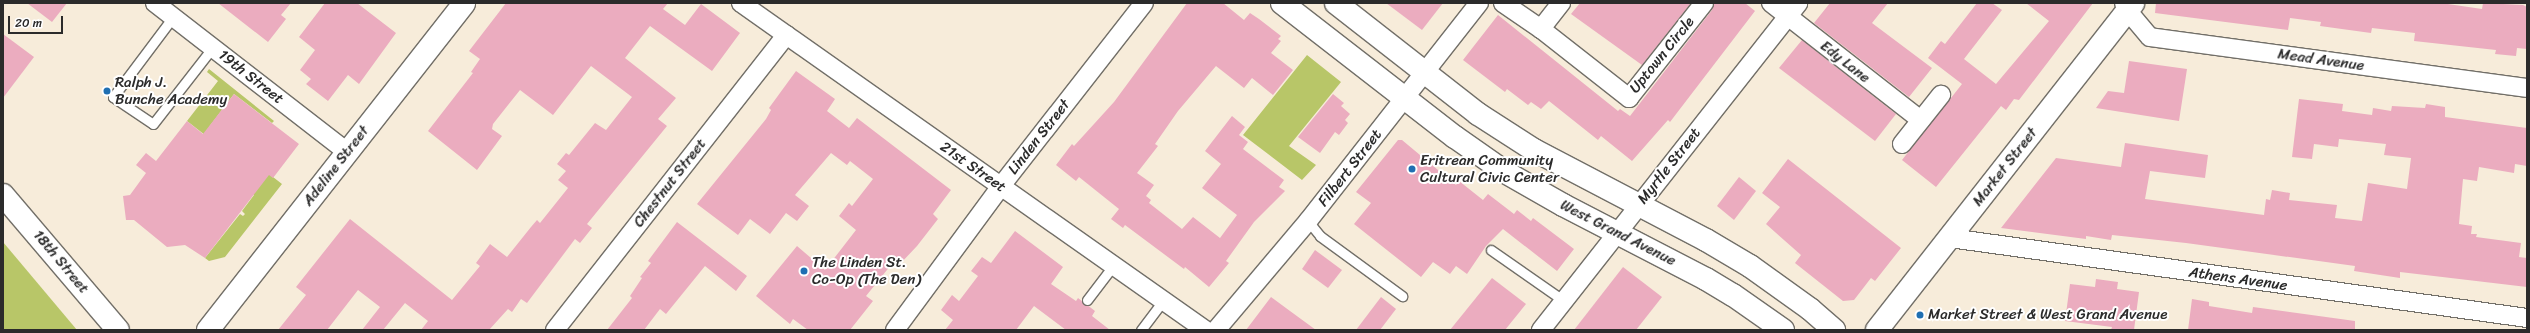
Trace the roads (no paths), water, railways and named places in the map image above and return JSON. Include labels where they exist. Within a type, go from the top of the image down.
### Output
[{"type":"main road","name":"Adeline Street","points":[[208,330],[464,3]]},
{"type":"main road","name":"West Grand Avenue","points":[[1282,3],[1404,99],[1505,172],[1563,205],[1617,232],[1734,295],[1783,330]]},
{"type":"main road","points":[[1336,3],[1478,114],[1534,150],[1706,240],[1760,272],[1810,309],[1834,330]]},
{"type":"main road","name":"Market Street","points":[[1877,330],[1950,238],[2128,5]]},
{"type":"main road","name":"18th Street","points":[[5,200],[118,330]]},
{"type":"street","name":"21st Street","points":[[741,3],[1205,330]]},
{"type":"street","name":"Linden Street","points":[[895,330],[1001,186],[1144,3]]},
{"type":"street","name":"Filbert Street","points":[[1216,330],[1308,221],[1479,3]]},
{"type":"street","name":"Uptown Circle","points":[[1503,3],[1541,29],[1629,98],[1704,3]]},
{"type":"street","points":[[1541,29],[1561,3]]},
{"type":"street","name":"Edy Lane","points":[[1771,3],[1792,10],[1921,120]]},
{"type":"street","name":"Mead Avenue","points":[[2128,5],[2150,37],[2527,88]]},
{"type":"street","name":"19th Street","points":[[164,8],[347,152]]},
{"type":"street","name":"Myrtle Street","points":[[1541,330],[1792,10]]},
{"type":"street","name":"Chestnut Street","points":[[555,330],[786,35]]},
{"type":"street","points":[[1902,144],[1941,96]]},
{"type":"street","name":"Athens Avenue","points":[[1950,238],[2527,318]]},
{"type":"lane","points":[[164,8],[113,97],[153,124],[212,47]]},
{"type":"lane","points":[[1308,221],[1320,236],[1402,296]]},
{"type":"lane","points":[[1491,250],[1564,301]]},
{"type":"lane","points":[[1087,300],[1113,266]]},
{"type":"lane","points":[[1141,330],[1163,301]]},
{"type":"place","name":"Ralph J. Bunche Academy","points":[[107,91]]},
{"type":"place","name":"Eritrean Community Cultural Civic Center","points":[[1412,169]]},
{"type":"place","name":"The Linden St. Co-Op (The Den)","points":[[804,271]]},
{"type":"place","name":"Market Street & West Grand Avenue","points":[[1920,315]]}]
